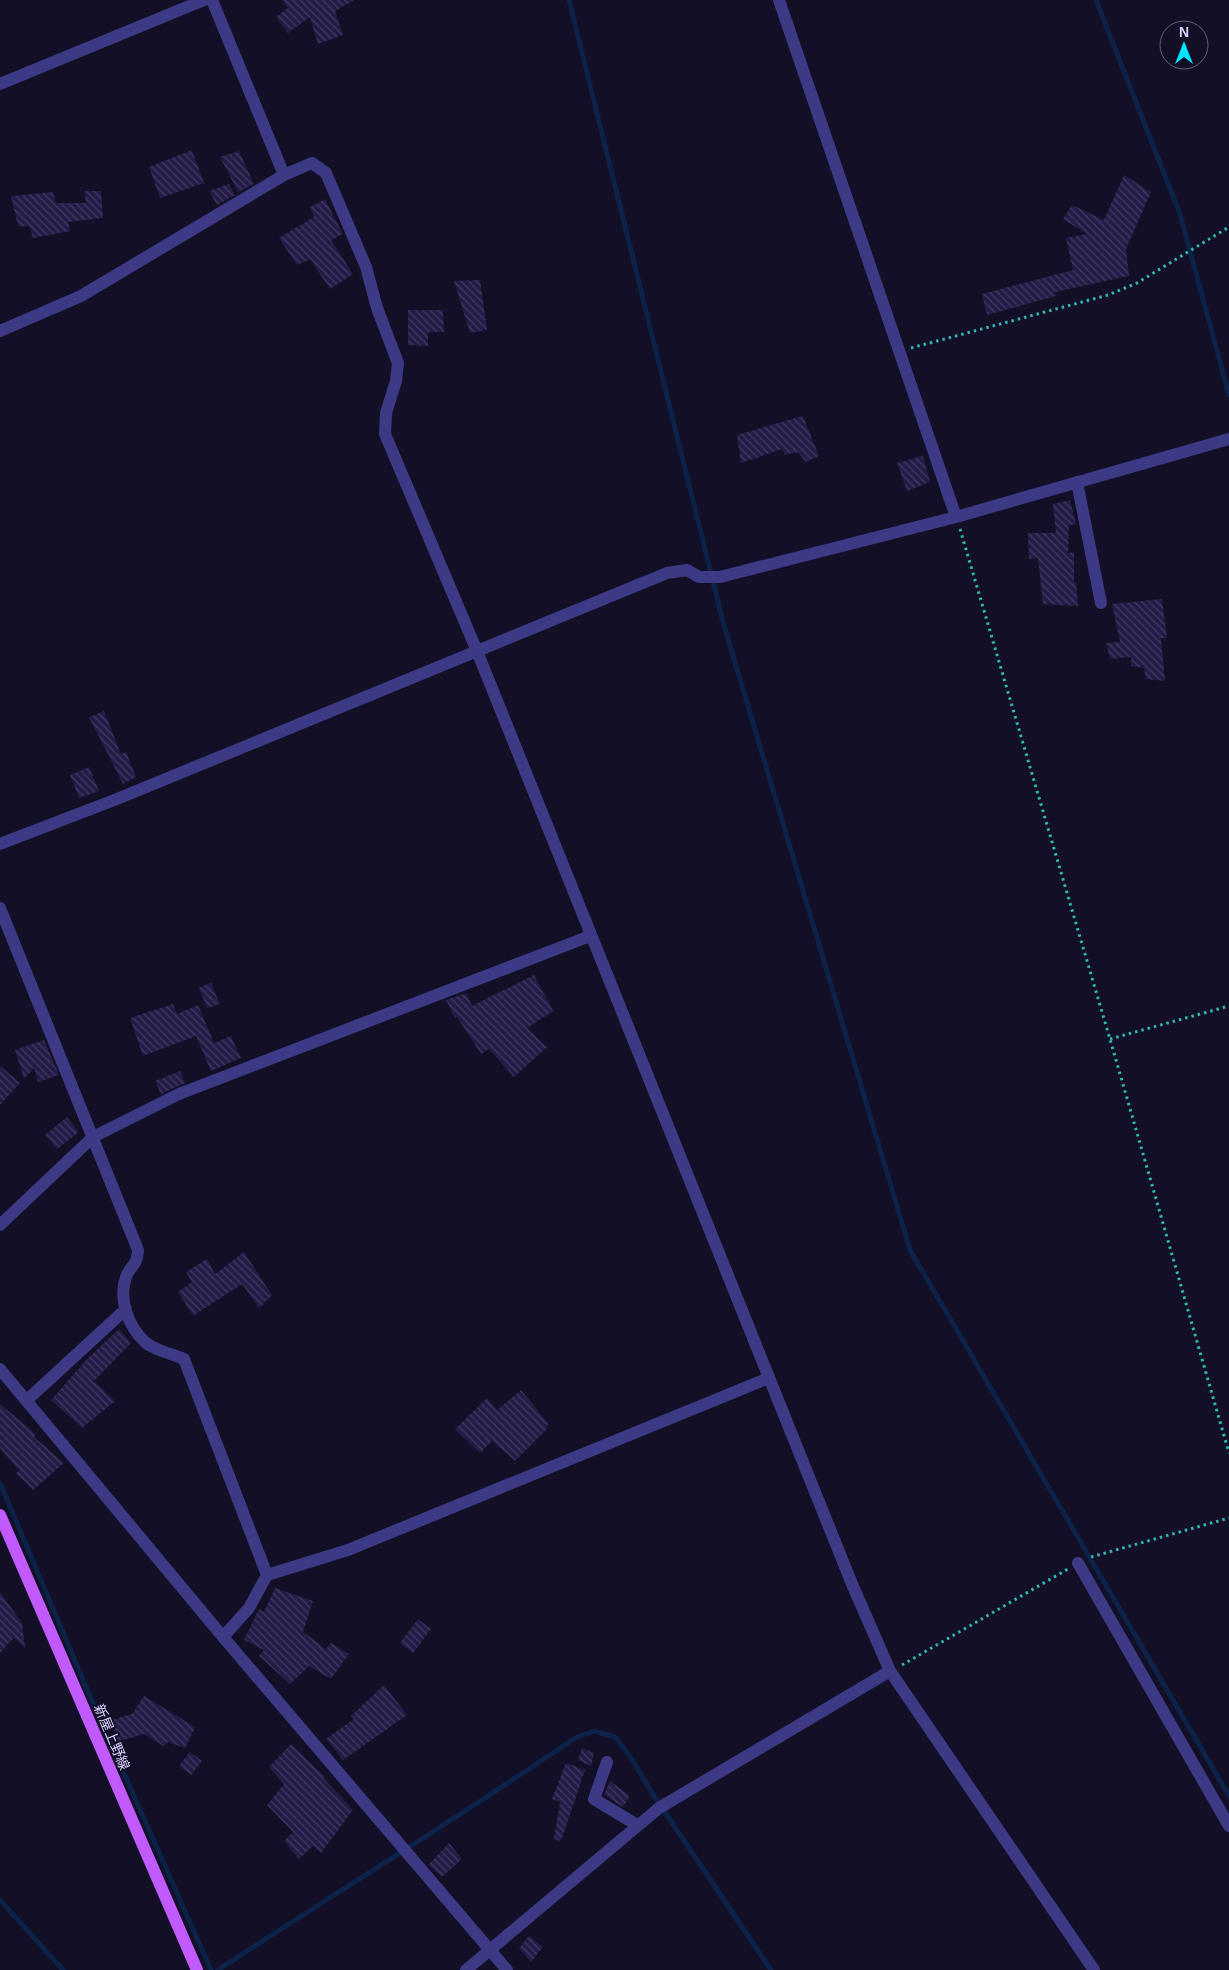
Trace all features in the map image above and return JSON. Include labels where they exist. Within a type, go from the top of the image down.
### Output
[{"type":"main road","name":"新屋上野線","points":[[0,1515],[197,1970]]},
{"type":"street","points":[[0,84],[204,0]]},
{"type":"street","points":[[212,0],[284,175]]},
{"type":"street","points":[[780,0],[956,517]]},
{"type":"street","points":[[0,331],[81,296],[284,175],[312,163],[326,173],[366,267],[377,308],[398,363],[396,381],[386,413],[385,434],[477,652],[852,1584],[890,1671],[1094,1970]]},
{"type":"street","points":[[0,844],[667,574],[688,570],[699,577],[720,577],[956,517],[1229,439]]},
{"type":"street","points":[[1077,482],[1101,602]]},
{"type":"street","points":[[0,908],[138,1250],[138,1262],[126,1277],[123,1300],[131,1323],[145,1343],[184,1359],[267,1575]]},
{"type":"street","points":[[0,1226],[93,1137],[180,1094],[590,936]]},
{"type":"street","points":[[27,1400],[126,1309]]},
{"type":"street","points":[[0,1369],[223,1637],[507,1970]]},
{"type":"street","points":[[223,1637],[249,1608],[267,1575],[348,1550],[768,1378]]},
{"type":"street","points":[[1078,1563],[1229,1826]]},
{"type":"street","points":[[466,1970],[659,1808],[890,1671]]},
{"type":"street","points":[[607,1762],[594,1800],[638,1825]]},
{"type":"path","points":[[899,352],[1108,295],[1137,283],[1229,227]]},
{"type":"path","points":[[956,517],[1110,1039],[1229,1453]]},
{"type":"path","points":[[1110,1039],[1229,1006]]},
{"type":"path","points":[[890,1671],[1097,1553],[1229,1518]]},
{"type":"building","points":[[282,0],[354,0],[335,11],[343,35],[318,44],[310,17],[288,33],[276,17],[288,8]]},
{"type":"building","points":[[192,150],[204,183],[160,198],[149,167]]},
{"type":"building","points":[[239,151],[254,184],[238,192],[220,157]]},
{"type":"building","points":[[1124,175],[1151,192],[1126,249],[1129,276],[1055,292],[1056,296],[987,315],[982,294],[1073,270],[1066,238],[1087,234],[1063,219],[1072,205],[1104,220]]},
{"type":"building","points":[[229,184],[235,195],[217,205],[209,191]]},
{"type":"building","points":[[84,191],[101,191],[103,218],[68,222],[70,231],[33,238],[30,227],[18,226],[11,196],[53,192],[56,203],[86,203]]},
{"type":"building","points":[[325,199],[343,234],[331,240],[353,274],[330,289],[310,259],[297,265],[279,238],[314,217],[310,207]]},
{"type":"building","points":[[480,280],[487,330],[470,333],[454,281]]},
{"type":"building","points":[[408,310],[443,310],[444,332],[428,332],[428,346],[408,345]]},
{"type":"building","points":[[803,416],[819,456],[806,462],[798,452],[785,455],[782,449],[741,463],[737,435]]},
{"type":"building","points":[[923,456],[930,482],[907,491],[897,463]]},
{"type":"building","points":[[1070,500],[1076,524],[1069,525],[1068,553],[1074,552],[1074,582],[1076,582],[1078,606],[1043,604],[1038,558],[1029,559],[1028,533],[1056,533],[1053,504]]},
{"type":"building","points":[[1162,599],[1167,638],[1161,638],[1165,681],[1146,679],[1144,668],[1131,666],[1131,657],[1110,659],[1106,643],[1120,642],[1112,604]]},
{"type":"building","points":[[104,711],[121,754],[126,752],[136,777],[123,784],[89,717]]},
{"type":"building","points":[[89,767],[99,791],[79,798],[70,775]]},
{"type":"building","points":[[534,975],[553,1011],[527,1028],[547,1047],[514,1077],[489,1049],[481,1054],[457,1017],[455,1018],[446,1000],[467,993],[472,1006]]},
{"type":"building","points":[[211,983],[220,1004],[207,1008],[199,988]]},
{"type":"building","points":[[173,1004],[177,1014],[198,1005],[214,1043],[231,1036],[241,1058],[211,1071],[196,1036],[143,1056],[130,1018]]},
{"type":"building","points":[[44,1040],[59,1075],[38,1082],[34,1068],[24,1079],[15,1050]]},
{"type":"building","points":[[0,1066],[20,1083],[0,1105]]},
{"type":"building","points":[[180,1071],[185,1083],[161,1094],[155,1081]]},
{"type":"building","points":[[67,1117],[79,1132],[57,1149],[45,1135]]},
{"type":"building","points":[[244,1252],[272,1295],[259,1308],[242,1284],[193,1316],[178,1292],[192,1282],[186,1272],[207,1259],[215,1274]]},
{"type":"building","points":[[119,1329],[131,1343],[94,1381],[115,1401],[82,1428],[51,1400],[87,1359]]},
{"type":"building","points":[[521,1390],[549,1424],[546,1426],[548,1428],[515,1461],[492,1441],[480,1453],[455,1429],[487,1398],[497,1410]]},
{"type":"building","points":[[0,1404],[36,1434],[34,1437],[64,1463],[33,1490],[16,1473],[19,1471],[0,1448]]},
{"type":"building","points":[[275,1588],[313,1601],[303,1632],[326,1649],[331,1643],[349,1654],[331,1679],[309,1666],[290,1684],[259,1656],[264,1650],[244,1640],[259,1609],[264,1612]]},
{"type":"building","points":[[0,1592],[22,1623],[25,1648],[14,1638],[0,1653]]},
{"type":"building","points":[[418,1619],[431,1629],[413,1653],[400,1643]]},
{"type":"building","points":[[384,1685],[407,1715],[343,1760],[326,1739],[354,1719],[351,1716]]},
{"type":"building","points":[[144,1696],[195,1727],[185,1748],[168,1742],[163,1746],[144,1734],[116,1742],[112,1720],[132,1714]]},
{"type":"building","points":[[291,1744],[325,1777],[323,1778],[353,1810],[321,1853],[313,1846],[299,1859],[284,1841],[293,1832],[267,1805],[284,1784],[269,1767]]},
{"type":"building","points":[[582,1748],[594,1753],[591,1766],[578,1760]]},
{"type":"building","points":[[190,1752],[202,1761],[191,1775],[179,1766]]},
{"type":"building","points":[[566,1763],[585,1770],[561,1841],[554,1839],[560,1802],[552,1799]]},
{"type":"building","points":[[610,1781],[630,1796],[623,1807],[604,1795]]},
{"type":"building","points":[[449,1843],[462,1859],[442,1877],[428,1865]]},
{"type":"building","points":[[529,1936],[543,1947],[531,1962],[519,1948]]},
{"type":"waterway","points":[[569,0],[723,622],[910,1250],[1229,1796]]},
{"type":"waterway","points":[[1096,0],[1180,214],[1229,395]]},
{"type":"waterway","points":[[0,1483],[92,1701],[211,1970]]},
{"type":"waterway","points":[[218,1970],[487,1797],[575,1738],[594,1731],[615,1737],[631,1758],[652,1793],[771,1970]]},
{"type":"waterway","points":[[0,1900],[63,1970]]}]
